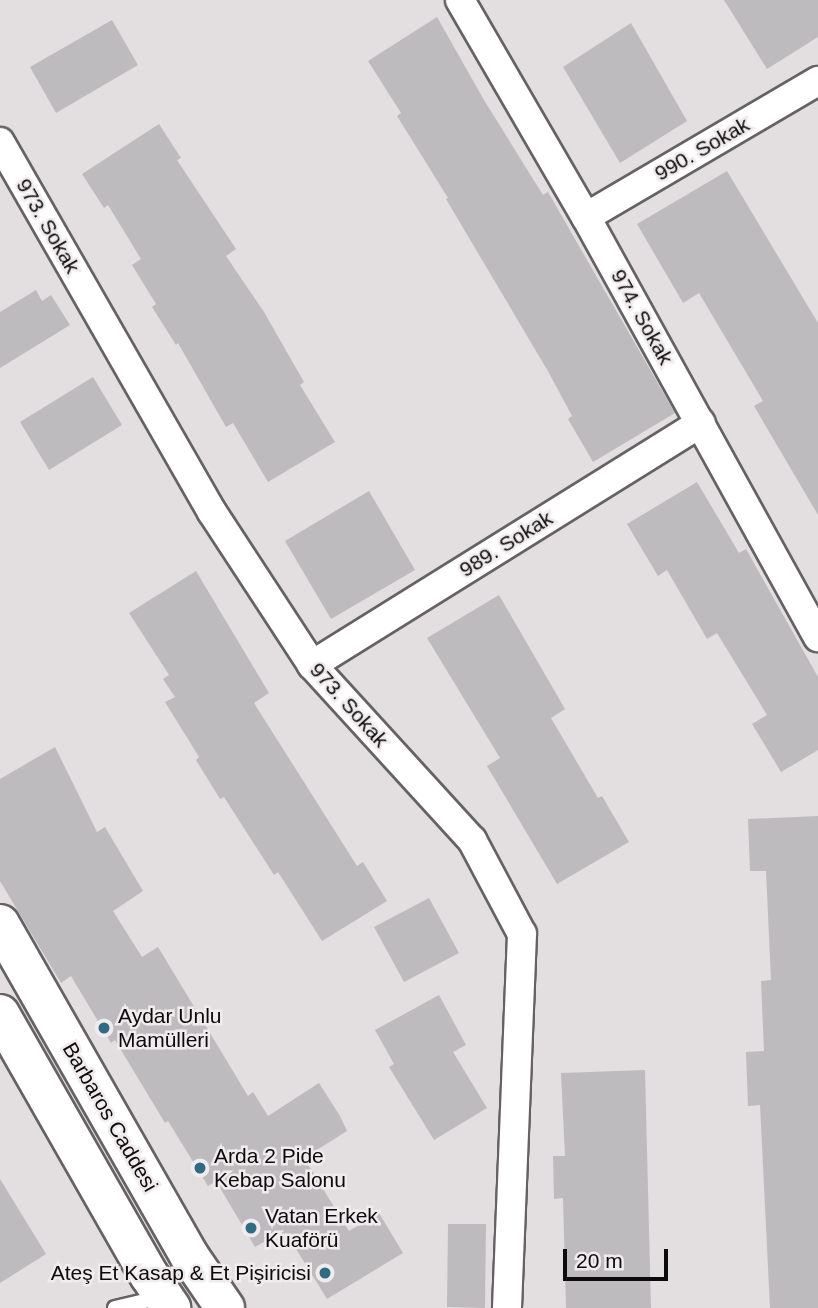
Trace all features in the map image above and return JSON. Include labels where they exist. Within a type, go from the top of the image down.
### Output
[{"type":"main road","name":"Barbaros Caddesi","points":[[0,924],[190,1257],[225,1308]]},
{"type":"main road","points":[[0,1014],[167,1302]]},
{"type":"street","name":"974. Sokak","points":[[460,0],[586,217],[818,638]]},
{"type":"street","name":"990. Sokak","points":[[586,217],[818,81]]},
{"type":"street","name":"973. Sokak","points":[[0,142],[212,512],[312,665],[472,840],[522,934],[507,1308]]},
{"type":"street","name":"989. Sokak","points":[[312,665],[701,423]]},
{"type":"lane","points":[[115,1308],[167,1302]]},
{"type":"building","points":[[724,0],[818,0],[818,37],[767,69]]},
{"type":"building","points":[[437,17],[543,195],[548,192],[675,413],[593,462],[568,419],[572,416],[549,373],[446,199],[448,198],[397,116],[401,113],[368,61]]},
{"type":"building","points":[[112,20],[138,65],[56,113],[30,67]]},
{"type":"building","points":[[631,23],[687,121],[620,163],[563,67]]},
{"type":"building","points":[[159,124],[181,158],[177,160],[236,249],[226,256],[264,312],[304,382],[300,385],[335,442],[268,482],[233,423],[226,427],[178,343],[176,345],[152,307],[156,304],[132,265],[141,259],[108,205],[104,208],[82,174]]},
{"type":"building","points":[[727,171],[818,323],[818,515],[754,406],[763,401],[699,293],[683,303],[637,224]]},
{"type":"building","points":[[36,290],[42,301],[51,295],[70,325],[0,368],[0,312]]},
{"type":"building","points":[[93,377],[122,425],[49,470],[20,422]]},
{"type":"building","points":[[697,482],[739,553],[746,549],[818,677],[818,750],[781,772],[752,724],[767,715],[717,633],[707,639],[667,570],[658,576],[627,524]]},
{"type":"building","points":[[369,491],[415,570],[331,619],[285,541]]},
{"type":"building","points":[[196,571],[269,693],[254,703],[357,866],[363,862],[387,901],[322,941],[278,872],[274,875],[224,797],[220,799],[196,760],[199,757],[165,702],[175,697],[163,679],[169,675],[129,613]]},
{"type":"building","points":[[499,595],[565,709],[551,718],[598,798],[602,796],[629,842],[557,884],[487,766],[500,758],[427,638]]},
{"type":"building","points":[[55,747],[97,832],[105,827],[143,891],[113,911],[142,957],[158,947],[248,1096],[253,1092],[268,1116],[319,1083],[340,1116],[347,1131],[304,1158],[349,1231],[379,1213],[403,1253],[327,1299],[288,1236],[283,1239],[280,1233],[255,1247],[216,1181],[208,1186],[168,1121],[165,1123],[115,1040],[111,1043],[71,976],[61,983],[0,881],[0,779]]},
{"type":"building","points":[[818,816],[818,1308],[770,1308],[760,1105],[748,1106],[746,1052],[764,1051],[761,981],[771,980],[766,871],[750,871],[748,819]]},
{"type":"building","points":[[429,898],[459,953],[404,982],[374,927]]},
{"type":"building","points":[[439,995],[466,1045],[453,1052],[487,1108],[434,1140],[389,1067],[394,1064],[375,1030]]},
{"type":"building","points":[[645,1070],[651,1308],[566,1308],[563,1198],[554,1199],[553,1156],[565,1156],[561,1073]]},
{"type":"building","points":[[0,1179],[46,1254],[0,1283]]},
{"type":"building","points":[[448,1224],[486,1224],[485,1308],[447,1307]]},
{"type":"place","name":"Aydar Unlu Mamülleri","points":[[104,1028]]},
{"type":"place","name":"Arda 2 Pide Kebap Salonu","points":[[200,1168]]},
{"type":"place","name":"Vatan Erkek Kuaförü","points":[[251,1228]]},
{"type":"place","name":"Ateş Et Kasap & Et Pişiricisi","points":[[325,1273]]}]
